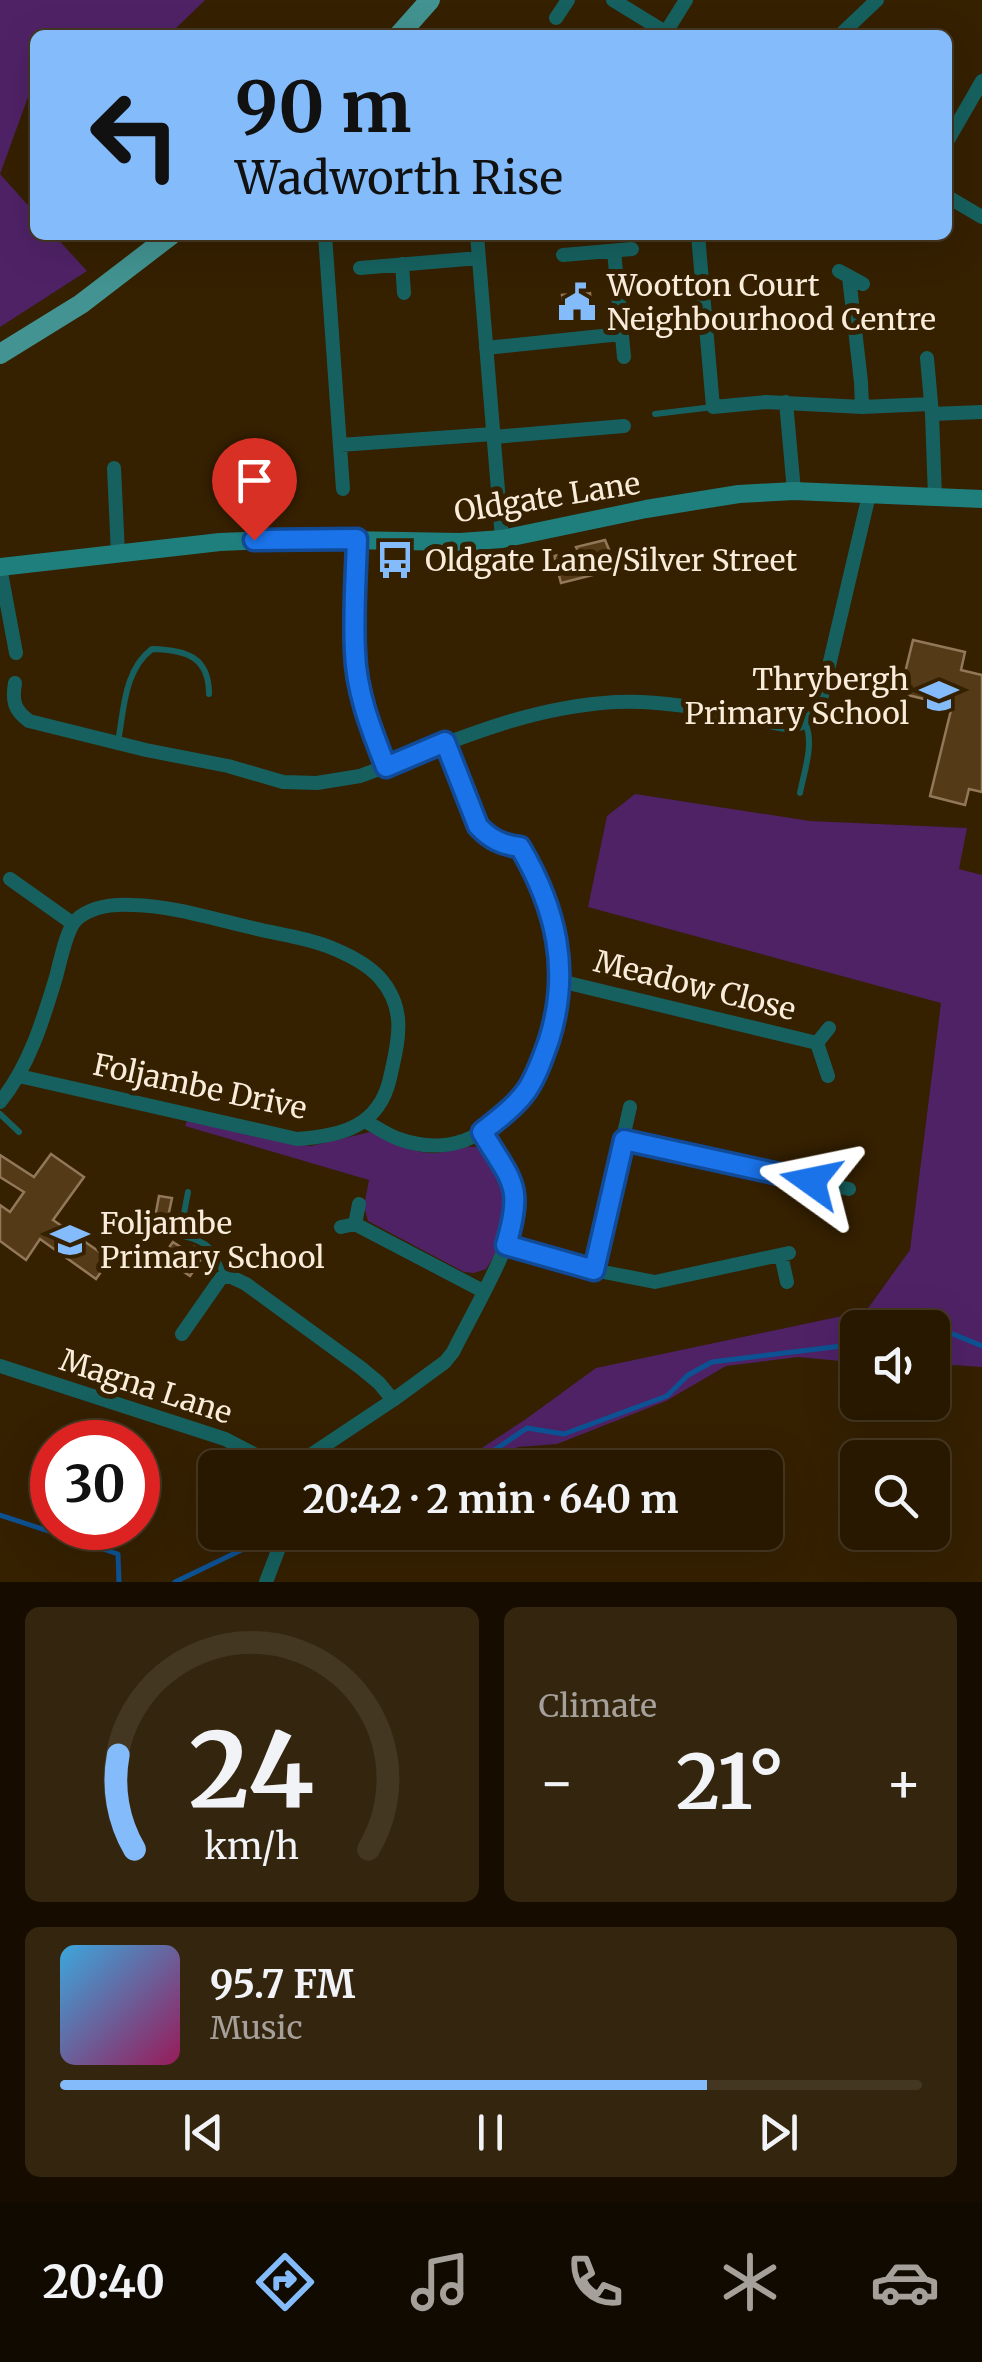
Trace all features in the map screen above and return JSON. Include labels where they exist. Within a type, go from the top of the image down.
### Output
[{"type":"main road","points":[[403,30],[423,8]]},
{"type":"main road","points":[[0,354],[81,304],[165,240]]},
{"type":"street","points":[[556,18],[568,0]]},
{"type":"street","points":[[614,0],[662,30]]},
{"type":"street","points":[[670,30],[686,0]]},
{"type":"street","points":[[845,30],[876,0]]},
{"type":"street","points":[[952,133],[982,81]]},
{"type":"street","points":[[952,199],[982,217]]},
{"type":"street","points":[[325,240],[343,488]]},
{"type":"street","points":[[477,240],[502,538]]},
{"type":"street","points":[[698,240],[713,407],[786,402],[982,412]]},
{"type":"street","points":[[563,255],[632,249]]},
{"type":"street","points":[[614,250],[624,357]]},
{"type":"street","points":[[360,268],[479,258]]},
{"type":"street","points":[[402,264],[404,294]]},
{"type":"street","points":[[862,407],[862,382],[844,274],[864,284]]},
{"type":"street","points":[[486,348],[621,334]]},
{"type":"street","points":[[927,358],[935,497]]},
{"type":"street","points":[[786,402],[794,491]]},
{"type":"street","points":[[340,445],[624,426]]},
{"type":"street","points":[[114,468],[118,554]]},
{"type":"street","name":"Oldgate Lane","points":[[0,567],[220,542],[460,542],[502,538],[739,494],[794,491],[982,499]]},
{"type":"street","points":[[15,684],[14,705],[29,721],[282,782],[317,783],[360,776],[501,722],[567,707],[618,702],[673,706],[790,726],[806,724],[820,704],[870,496]]},
{"type":"street","points":[[357,539],[354,652],[366,714],[386,767]]},
{"type":"street","points":[[0,567],[16,653]]},
{"type":"street","points":[[0,1102],[19,1076],[44,1018],[72,923],[102,907],[130,905],[163,907],[322,944],[362,963],[379,977],[392,996],[400,1033],[388,1085],[379,1108],[366,1121],[397,1139],[418,1144],[463,1142],[510,1110],[528,1089],[542,1061],[555,1020],[560,981],[556,934],[541,884],[520,847],[504,845],[478,826],[445,742]]},
{"type":"street","points":[[10,879],[72,923]]},
{"type":"street","name":"Meadow Close","points":[[560,981],[817,1043]]},
{"type":"street","name":"Meadow Close","points":[[817,1043],[829,1028]]},
{"type":"street","name":"Meadow Close","points":[[817,1043],[828,1076]]},
{"type":"street","name":"Foljambe Drive","points":[[19,1076],[296,1138],[343,1131],[366,1121]]},
{"type":"street","points":[[594,1270],[630,1108]]},
{"type":"street","points":[[317,1450],[392,1400],[453,1352],[506,1245],[515,1216],[517,1200],[512,1182],[482,1132]]},
{"type":"street","points":[[624,1140],[849,1189]]},
{"type":"street","points":[[358,1204],[348,1225],[483,1291]]},
{"type":"street","points":[[506,1245],[594,1270],[656,1282],[785,1254],[787,1282]]},
{"type":"street","points":[[182,1334],[224,1277],[230,1276],[346,1356],[379,1383],[392,1400]]},
{"type":"street","name":"Magna Lane","points":[[0,1366],[226,1439],[246,1450]]},
{"type":"street","points":[[266,1582],[280,1550]]},
{"type":"lane","points":[[655,414],[713,407]]},
{"type":"lane","points":[[118,743],[135,665],[152,649],[185,654],[200,662],[208,675],[209,694]]},
{"type":"lane","points":[[800,793],[810,744],[806,724]]},
{"type":"lane","points":[[0,1114],[18,1132]]},
{"type":"lane","points":[[188,1192],[180,1235],[204,1241],[215,1253],[224,1277]]},
{"type":"shaded area","points":[[0,0],[205,0],[174,30],[30,30],[30,92],[0,174]]},
{"type":"shaded area","points":[[0,174],[30,207],[30,240],[59,240],[87,271],[0,327]]},
{"type":"shaded area","points":[[635,794],[810,821],[967,828],[959,869],[982,875],[982,1367],[950,1366],[950,1310],[867,1310],[910,1250],[941,1003],[588,907],[607,816]]},
{"type":"shaded area","points":[[187,1121],[311,1146],[370,1132],[419,1152],[479,1148],[494,1160],[504,1181],[509,1207],[506,1231],[486,1269],[464,1272],[368,1221],[364,1206],[369,1180],[185,1126]]},
{"type":"shaded area","points":[[840,1316],[840,1361],[798,1357],[726,1366],[666,1401],[557,1444],[479,1450],[596,1368]]},
{"type":"building","name":"Wootton Court Neighbourhood Centre","points":[[590,293],[592,317],[565,320],[562,295]]},
{"type":"building","points":[[605,540],[617,569],[561,583],[554,556]]},
{"type":"building","points":[[913,640],[965,652],[961,670],[982,675],[982,792],[969,789],[965,805],[930,796],[952,706],[900,693]]},
{"type":"building","points":[[51,1154],[84,1177],[53,1220],[110,1259],[96,1279],[40,1239],[26,1260],[0,1241],[0,1205],[10,1212],[24,1192],[0,1177],[0,1155],[34,1177]]},
{"type":"building","points":[[159,1196],[172,1198],[164,1236],[152,1234]]},
{"type":"building","points":[[173,1242],[190,1253],[194,1247],[205,1254],[190,1276],[162,1257]]},
{"type":"waterway","points":[[950,1333],[982,1346]]},
{"type":"waterway","points":[[495,1450],[527,1428],[564,1434],[667,1396],[688,1375],[712,1362],[840,1346]]},
{"type":"waterway","points":[[0,1515],[118,1554],[119,1582]]},
{"type":"waterway","points":[[175,1582],[241,1550]]},
{"type":"place","name":"Wootton Court Neighbourhood Centre","points":[[577,302]]},
{"type":"place","name":"Oldgate Lane/Silver Street","points":[[395,560]]},
{"type":"place","name":"Thrybergh Primary School","points":[[939,696]]},
{"type":"place","name":"Foljambe Primary School","points":[[70,1240]]},
{"type":"route","points":[[254,540],[357,539],[354,652],[366,714],[386,767],[445,742],[478,826],[504,845],[520,847],[550,909],[560,981],[555,1020],[528,1089],[510,1110],[482,1132],[512,1182],[517,1200],[506,1245],[594,1270],[624,1140],[811,1181]]}]
